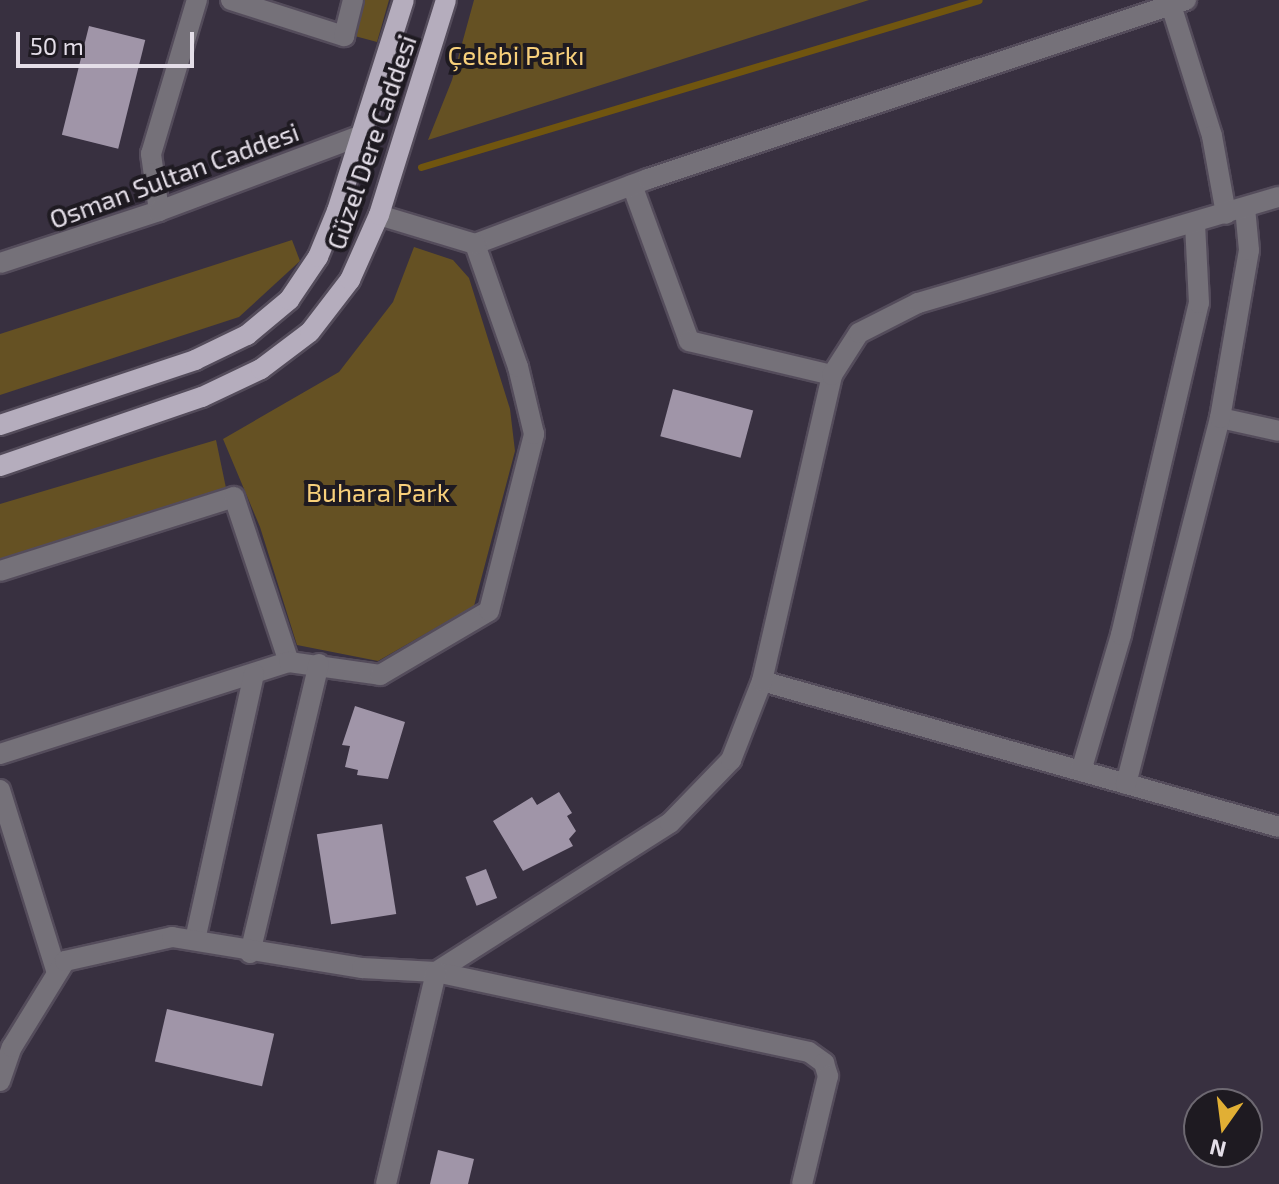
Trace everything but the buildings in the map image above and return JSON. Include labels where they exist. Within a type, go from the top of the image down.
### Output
[{"type":"main road","name":"Güzel Dere Caddesi","points":[[0,425],[195,360],[247,335],[289,300],[318,257],[365,134],[404,0]]},
{"type":"main road","name":"Güzel Dere Caddesi","points":[[0,466],[202,397],[261,369],[310,332],[350,280],[379,215],[446,0]]},
{"type":"street","points":[[159,211],[151,154],[197,0]]},
{"type":"street","points":[[231,0],[344,36],[353,0]]},
{"type":"street","points":[[379,215],[475,244],[632,185],[1178,3],[1212,136],[1249,250],[1220,418],[1126,784]]},
{"type":"street","name":"Osman Sultan Caddesi","points":[[0,263],[159,211],[365,134]]},
{"type":"street","points":[[632,185],[689,341],[832,375]]},
{"type":"street","points":[[386,1184],[436,972],[670,823],[731,760],[762,681],[832,375],[859,333],[918,303],[1195,225],[1279,197]]},
{"type":"street","points":[[1081,771],[1121,635],[1199,303],[1195,225]]},
{"type":"street","points":[[0,754],[289,662],[380,675],[489,611],[534,434],[518,367],[475,244]]},
{"type":"street","points":[[1220,418],[1279,431]]},
{"type":"street","points":[[0,571],[234,497],[289,662]]},
{"type":"street","points":[[250,953],[319,664]]},
{"type":"street","points":[[195,940],[254,673]]},
{"type":"street","points":[[762,681],[876,718],[1279,827]]},
{"type":"street","points":[[0,790],[56,970]]},
{"type":"street","points":[[0,1081],[12,1047],[56,970],[65,961],[136,942],[172,937],[250,953],[362,968],[436,972],[809,1052],[824,1063],[828,1076],[802,1184]]},
{"type":"green space","points":[[360,0],[389,0],[377,42],[351,35]]},
{"type":"green space","name":"Çelebi Parkı","points":[[474,0],[869,0],[428,140],[452,80]]},
{"type":"green space","points":[[292,240],[300,261],[239,317],[0,395],[0,334]]},
{"type":"green space","name":"Buhara Park","points":[[414,247],[453,260],[469,278],[510,409],[515,451],[474,606],[378,661],[297,645],[260,527],[223,439],[339,372],[393,302]]},
{"type":"green space","points":[[216,440],[226,488],[0,561],[0,504]]},
{"type":"waterway","points":[[421,167],[979,0]]}]
